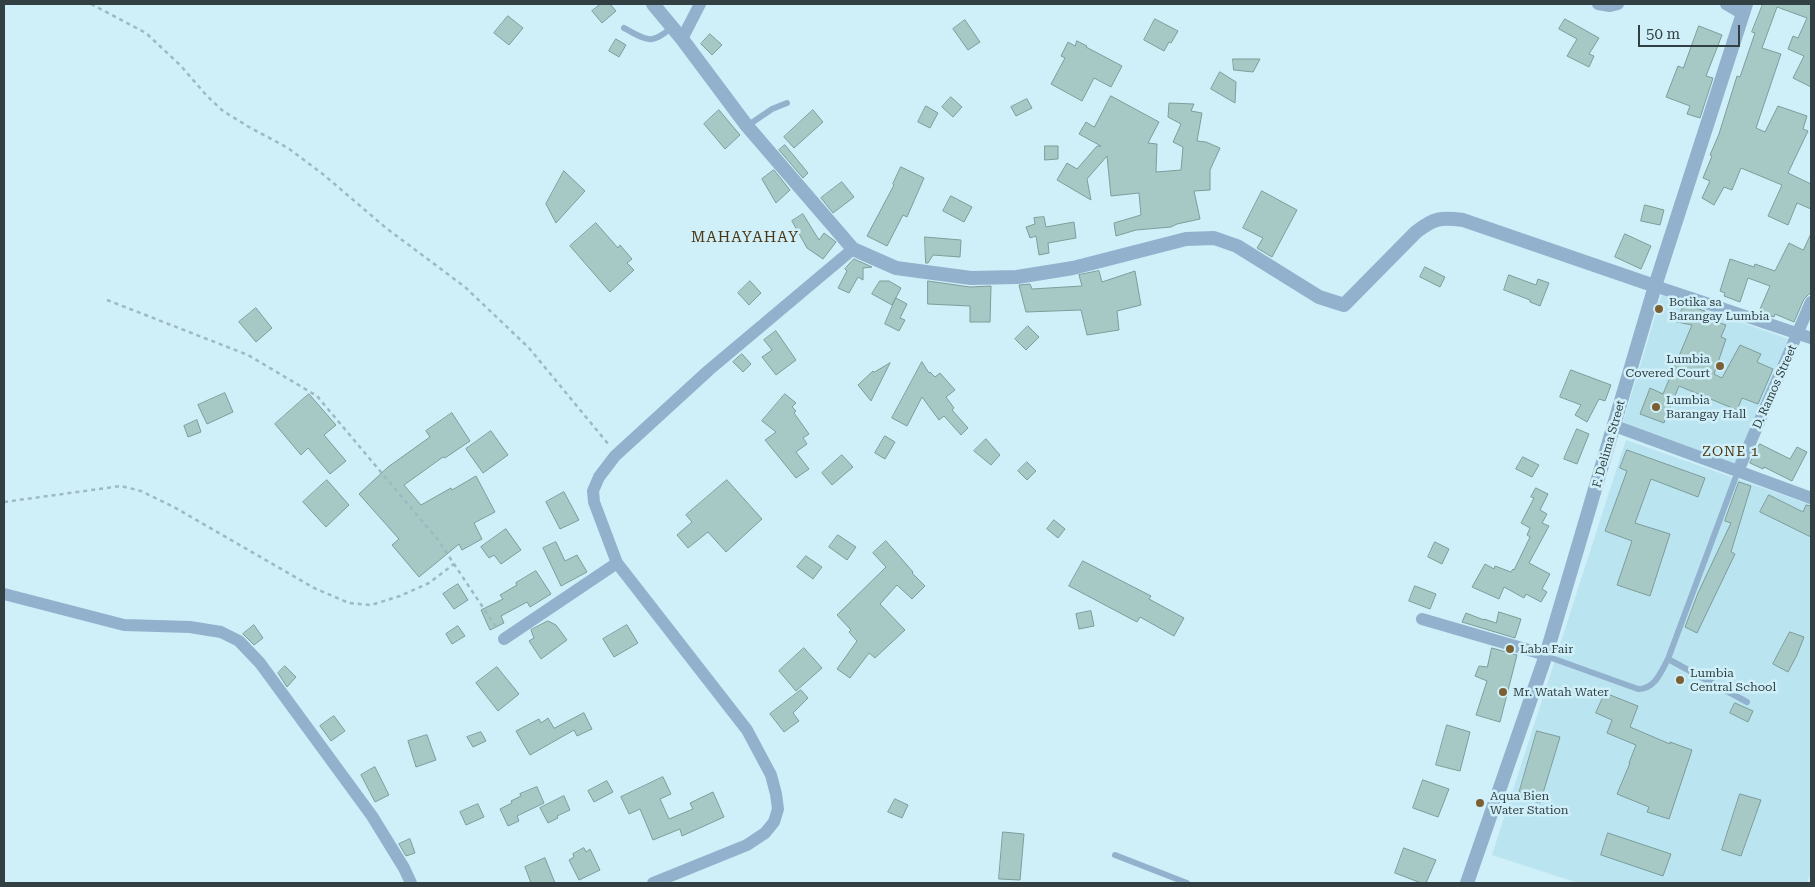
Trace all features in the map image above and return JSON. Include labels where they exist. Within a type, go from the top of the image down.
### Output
[{"type":"street","points":[[652,4],[682,39],[747,126],[853,249],[896,268],[971,278],[1017,277],[1073,268],[1186,239],[1214,238],[1237,246],[1319,297],[1344,304],[1416,232],[1439,218],[1463,220],[1811,338]]},
{"type":"street","points":[[682,39],[700,4]]},
{"type":"street","points":[[1598,4],[1610,6],[1618,4]]},
{"type":"street","points":[[1726,4],[1745,9]]},
{"type":"street","name":"F. Delima Street","points":[[1467,883],[1546,656],[1655,286],[1745,9]]},
{"type":"street","points":[[653,883],[747,845],[765,833],[774,822],[778,809],[776,794],[771,775],[747,730],[617,564],[594,502],[593,491],[599,477],[615,456],[709,370],[853,249]]},
{"type":"street","name":"D. Ramos Street","points":[[1738,471],[1811,302]]},
{"type":"street","points":[[1614,426],[1811,498]]},
{"type":"street","points":[[504,639],[617,564]]},
{"type":"street","points":[[4,594],[124,625],[204,628],[221,632],[239,642],[260,663],[372,816],[411,883]]},
{"type":"street","points":[[1422,619],[1546,656]]},
{"type":"lane","points":[[624,28],[650,40],[663,35],[672,27]]},
{"type":"lane","points":[[747,126],[772,109],[787,103]]},
{"type":"lane","points":[[1546,656],[1638,689],[1645,689],[1656,681],[1668,659],[1738,471]]},
{"type":"lane","points":[[1668,659],[1747,702]]},
{"type":"lane","points":[[1115,855],[1188,883]]},
{"type":"path","points":[[91,4],[146,34],[181,66],[223,111],[288,148],[324,174],[386,228],[465,287],[529,348],[612,447],[615,456]]},
{"type":"path","points":[[107,300],[248,355],[317,396],[438,540],[504,639]]},
{"type":"path","points":[[4,502],[121,486],[140,491],[174,507],[314,588],[349,603],[371,605],[400,596],[429,583],[454,564]]},
{"type":"shaded area","points":[[1662,294],[1788,339],[1735,464],[1623,422]]},
{"type":"shaded area","name":"Lumbia Central School","points":[[1626,440],[1811,505],[1811,872],[1807,883],[1578,883],[1492,855]]},
{"type":"building","points":[[601,4],[610,4],[616,11],[602,23],[592,11]]},
{"type":"building","points":[[1763,4],[1811,4],[1811,87],[1793,78],[1804,56],[1788,49],[1793,36],[1798,38],[1807,18],[1777,7],[1762,48],[1781,54],[1756,128],[1765,132],[1778,106],[1807,116],[1803,129],[1808,131],[1788,173],[1811,184],[1811,209],[1797,203],[1788,225],[1768,216],[1782,185],[1741,168],[1732,190],[1724,187],[1714,205],[1702,198],[1710,181],[1703,178],[1712,156],[1710,155],[1719,134],[1737,76],[1740,77],[1755,33],[1752,32]]},
{"type":"building","points":[[508,16],[523,28],[509,45],[494,33]]},
{"type":"building","points":[[1155,19],[1178,31],[1164,51],[1144,40]]},
{"type":"building","points":[[1565,19],[1599,38],[1589,54],[1594,56],[1589,67],[1567,56],[1577,39],[1559,29]]},
{"type":"building","points":[[965,20],[980,42],[968,50],[953,29]]},
{"type":"building","points":[[1699,26],[1722,35],[1706,76],[1713,78],[1700,118],[1687,114],[1690,106],[1666,97],[1678,66],[1683,68]]},
{"type":"building","points":[[710,34],[722,45],[712,55],[701,44]]},
{"type":"building","points":[[616,39],[626,45],[619,57],[609,51]]},
{"type":"building","points":[[1077,41],[1122,66],[1111,87],[1094,78],[1082,101],[1051,84],[1065,58],[1061,56],[1068,42],[1075,46]]},
{"type":"building","points":[[1233,59],[1260,59],[1253,72],[1234,70]]},
{"type":"building","points":[[1220,72],[1236,82],[1235,103],[1211,89]]},
{"type":"building","points":[[1111,96],[1159,122],[1148,143],[1157,144],[1156,172],[1181,170],[1183,147],[1173,142],[1181,124],[1168,117],[1169,103],[1194,104],[1191,111],[1202,113],[1197,141],[1206,142],[1220,148],[1210,170],[1210,190],[1194,191],[1200,219],[1171,227],[1136,230],[1116,236],[1114,223],[1141,215],[1139,193],[1111,196],[1107,156],[1087,179],[1091,200],[1057,180],[1067,163],[1077,169],[1097,146],[1101,146],[1079,134],[1086,122],[1094,127]]},
{"type":"building","points":[[951,97],[962,107],[953,117],[942,107]]},
{"type":"building","points":[[1027,99],[1032,108],[1016,116],[1011,107]]},
{"type":"building","points":[[926,106],[938,113],[930,128],[918,122]]},
{"type":"building","points":[[719,110],[740,135],[725,149],[704,124]]},
{"type":"building","points":[[813,110],[823,122],[794,148],[784,137]]},
{"type":"building","points":[[785,145],[808,173],[803,178],[779,150]]},
{"type":"building","points":[[1045,146],[1058,146],[1058,159],[1045,160]]},
{"type":"building","points":[[901,167],[924,178],[907,217],[903,215],[887,246],[867,236],[894,185]]},
{"type":"building","points":[[774,170],[790,190],[776,203],[762,179]]},
{"type":"building","points":[[564,171],[585,191],[556,223],[546,204]]},
{"type":"building","points":[[842,182],[854,197],[833,213],[821,198]]},
{"type":"building","points":[[1262,191],[1297,210],[1272,257],[1257,248],[1263,238],[1243,228]]},
{"type":"building","points":[[951,196],[972,207],[964,222],[943,211]]},
{"type":"building","points":[[1645,205],[1664,210],[1660,225],[1641,221]]},
{"type":"building","points":[[803,214],[819,240],[824,233],[836,242],[823,259],[807,248],[792,221]]},
{"type":"building","points":[[1044,217],[1046,227],[1074,222],[1076,238],[1048,243],[1049,253],[1039,255],[1036,236],[1030,238],[1026,227],[1035,224],[1034,218]]},
{"type":"building","points":[[596,223],[618,248],[620,245],[632,259],[627,263],[634,270],[610,292],[570,246]]},
{"type":"building","points":[[1625,234],[1651,246],[1641,269],[1615,257]]},
{"type":"building","points":[[1811,234],[1811,292],[1804,299],[1794,322],[1775,314],[1774,317],[1764,314],[1760,309],[1770,286],[1748,278],[1740,302],[1724,296],[1725,293],[1720,291],[1730,259],[1754,267],[1755,264],[1775,271],[1789,243],[1803,250]]},
{"type":"building","points":[[925,237],[961,240],[960,257],[933,255],[928,263],[926,263]]},
{"type":"building","points":[[854,259],[872,267],[863,268],[863,280],[858,277],[849,293],[838,288],[847,271],[845,269]]},
{"type":"building","points":[[1425,267],[1445,277],[1440,287],[1420,277]]},
{"type":"building","points":[[1099,271],[1102,282],[1135,271],[1141,305],[1117,311],[1119,330],[1087,335],[1081,310],[1026,312],[1019,285],[1030,284],[1032,289],[1082,286],[1079,275]]},
{"type":"building","points":[[1509,275],[1536,285],[1538,279],[1549,283],[1540,306],[1504,290]]},
{"type":"building","points":[[750,281],[761,293],[749,305],[738,293]]},
{"type":"building","points":[[880,281],[889,281],[901,288],[892,305],[872,294]]},
{"type":"building","points":[[928,281],[970,287],[991,286],[990,322],[970,322],[970,306],[928,304]]},
{"type":"building","points":[[896,298],[907,304],[900,318],[905,320],[899,331],[885,324]]},
{"type":"building","name":"Lumbia Covered Court","points":[[1684,304],[1705,311],[1703,317],[1726,325],[1721,337],[1726,339],[1714,374],[1722,378],[1740,345],[1761,354],[1757,362],[1773,369],[1758,404],[1742,398],[1737,410],[1679,386],[1664,423],[1640,414],[1650,388],[1663,394],[1692,325],[1677,322]]},
{"type":"building","points":[[256,308],[272,328],[256,342],[239,322]]},
{"type":"building","points":[[1028,326],[1039,337],[1026,350],[1015,339]]},
{"type":"building","points":[[776,331],[796,360],[776,375],[762,357],[772,350],[764,340]]},
{"type":"building","points":[[742,354],[751,364],[743,372],[733,362]]},
{"type":"building","points":[[922,362],[929,373],[935,377],[940,373],[955,390],[946,397],[954,408],[952,410],[968,428],[961,435],[944,416],[939,420],[922,397],[907,426],[892,418]]},
{"type":"building","points":[[890,363],[871,401],[858,385],[873,371]]},
{"type":"building","points":[[1571,370],[1611,385],[1605,401],[1599,399],[1587,422],[1575,415],[1581,405],[1560,397]]},
{"type":"building","points":[[225,393],[233,412],[207,424],[198,405]]},
{"type":"building","points":[[309,394],[336,425],[324,435],[346,461],[330,474],[308,448],[301,455],[275,424]]},
{"type":"building","points":[[785,394],[796,403],[792,407],[796,411],[794,413],[809,434],[803,438],[807,444],[796,452],[809,469],[796,478],[765,440],[776,432],[762,421]]},
{"type":"building","points":[[452,413],[470,441],[445,458],[443,457],[404,485],[421,505],[476,476],[495,512],[474,523],[482,539],[462,550],[459,544],[419,577],[392,545],[399,539],[359,494],[388,467],[430,437],[426,431]]},
{"type":"building","points":[[197,420],[201,432],[188,437],[184,426]]},
{"type":"building","points":[[1577,429],[1589,434],[1577,464],[1564,459]]},
{"type":"building","points":[[491,431],[508,455],[483,473],[466,449]]},
{"type":"building","points":[[885,436],[895,442],[885,459],[875,453]]},
{"type":"building","points":[[986,439],[1000,455],[991,465],[974,451]]},
{"type":"building","points":[[1760,444],[1790,459],[1797,447],[1807,452],[1792,481],[1764,467],[1763,469],[1750,463]]},
{"type":"building","points":[[1627,450],[1705,478],[1698,497],[1651,479],[1635,523],[1670,534],[1650,596],[1617,585],[1632,541],[1605,531],[1627,471],[1620,468]]},
{"type":"building","points":[[842,455],[853,467],[832,485],[822,473]]},
{"type":"building","points":[[1523,457],[1539,465],[1532,477],[1516,469]]},
{"type":"building","points":[[1027,462],[1036,471],[1027,480],[1018,471]]},
{"type":"building","points":[[327,480],[349,505],[326,527],[303,502]]},
{"type":"building","points":[[727,480],[762,519],[726,552],[708,532],[688,548],[677,535],[692,522],[686,515]]},
{"type":"building","points":[[1739,482],[1751,486],[1731,552],[1735,554],[1697,633],[1685,627],[1698,593],[1731,523],[1725,521]]},
{"type":"building","points":[[1536,488],[1548,494],[1540,510],[1547,514],[1542,523],[1549,526],[1529,563],[1550,574],[1542,589],[1547,592],[1541,602],[1526,594],[1524,598],[1504,587],[1499,599],[1472,587],[1485,564],[1494,569],[1495,566],[1511,572],[1514,570],[1530,537],[1527,535],[1530,528],[1521,523],[1534,498],[1531,497]]},
{"type":"building","points":[[564,492],[579,520],[560,529],[546,502]]},
{"type":"building","points":[[1769,495],[1803,512],[1806,505],[1811,506],[1811,537],[1760,512]]},
{"type":"building","points":[[1054,520],[1065,529],[1058,538],[1047,529]]},
{"type":"building","points":[[506,529],[521,550],[501,564],[494,555],[489,558],[481,547]]},
{"type":"building","points":[[838,535],[856,547],[847,560],[829,547]]},
{"type":"building","points":[[886,541],[925,586],[912,599],[897,585],[880,604],[905,630],[875,658],[869,653],[850,678],[837,669],[857,641],[849,632],[851,630],[837,615],[886,567],[873,553]]},
{"type":"building","points":[[556,542],[565,561],[577,555],[587,572],[561,586],[543,548]]},
{"type":"building","points":[[1435,542],[1449,549],[1442,564],[1428,557]]},
{"type":"building","points":[[806,556],[822,567],[813,579],[797,567]]},
{"type":"building","points":[[1083,561],[1151,596],[1149,599],[1184,618],[1174,636],[1140,617],[1137,622],[1069,586]]},
{"type":"building","points":[[536,571],[551,594],[530,607],[527,602],[501,616],[504,623],[490,630],[481,610],[503,599],[500,595]]},
{"type":"building","points":[[458,584],[468,600],[454,609],[443,594]]},
{"type":"building","points":[[1415,586],[1436,594],[1430,609],[1409,601]]},
{"type":"building","points":[[1091,611],[1094,626],[1079,629],[1076,614]]},
{"type":"building","points":[[1499,612],[1521,619],[1515,638],[1462,622],[1466,613],[1496,623]]},
{"type":"building","points":[[548,621],[556,625],[567,640],[541,659],[529,641],[534,638],[531,630]]},
{"type":"building","points":[[254,625],[263,638],[254,645],[243,634]]},
{"type":"building","points":[[627,625],[638,643],[614,657],[603,639]]},
{"type":"building","points":[[458,626],[465,636],[452,644],[446,634]]},
{"type":"building","points":[[1790,632],[1804,637],[1788,672],[1773,664]]},
{"type":"building","points":[[804,648],[822,668],[796,691],[779,671]]},
{"type":"building","points":[[1492,648],[1517,655],[1500,722],[1476,715],[1487,681],[1475,676],[1479,666],[1487,667]]},
{"type":"building","points":[[285,666],[296,677],[287,687],[278,673]]},
{"type":"building","points":[[497,667],[519,694],[498,711],[476,683]]},
{"type":"building","points":[[801,690],[808,698],[793,713],[799,721],[784,732],[770,714]]},
{"type":"building","points":[[1605,693],[1638,706],[1630,727],[1670,744],[1670,742],[1692,750],[1669,819],[1647,812],[1649,807],[1617,794],[1636,745],[1607,733],[1612,720],[1596,713]]},
{"type":"building","points":[[1735,703],[1753,711],[1748,722],[1730,713]]},
{"type":"building","points":[[584,713],[592,729],[577,736],[574,730],[530,755],[516,731],[539,719],[541,723],[548,718],[554,728]]},
{"type":"building","points":[[334,716],[345,731],[331,741],[320,726]]},
{"type":"building","points":[[1447,725],[1470,732],[1460,771],[1436,765]]},
{"type":"building","points":[[1537,731],[1560,737],[1540,803],[1518,797]]},
{"type":"building","points":[[481,732],[486,741],[473,747],[467,737]]},
{"type":"building","points":[[427,735],[436,760],[416,767],[408,741]]},
{"type":"building","points":[[375,767],[389,795],[375,802],[361,775]]},
{"type":"building","points":[[663,777],[671,794],[660,799],[669,819],[693,809],[690,803],[713,792],[724,817],[682,836],[680,829],[653,840],[640,809],[629,814],[621,797]]},
{"type":"building","points":[[1423,780],[1449,789],[1438,817],[1413,808]]},
{"type":"building","points":[[607,781],[613,792],[594,802],[588,791]]},
{"type":"building","points":[[537,787],[544,803],[517,816],[519,821],[508,826],[500,809],[512,803],[511,801],[521,796],[520,794]]},
{"type":"building","points":[[1740,794],[1761,800],[1741,856],[1722,850]]},
{"type":"building","points":[[564,796],[570,810],[548,823],[540,808]]},
{"type":"building","points":[[895,799],[908,805],[902,818],[888,812]]},
{"type":"building","points":[[478,804],[484,817],[466,825],[460,812]]},
{"type":"building","points":[[1003,832],[1024,834],[1020,880],[999,879]]},
{"type":"building","points":[[1608,833],[1671,854],[1663,876],[1601,855]]},
{"type":"building","points":[[410,839],[415,853],[406,856],[399,844]]},
{"type":"building","points":[[584,848],[586,852],[590,849],[600,870],[579,880],[569,860],[574,857],[573,854]]},
{"type":"building","points":[[1404,848],[1436,860],[1426,883],[1421,883],[1395,873]]},
{"type":"building","points":[[545,858],[555,883],[531,883],[525,867]]},
{"type":"place","name":"Botika sa Barangay Lumbia","points":[[1659,309]]},
{"type":"place","name":"Lumbia Covered Court","points":[[1720,366]]},
{"type":"place","name":"Lumbia Barangay Hall","points":[[1656,407]]},
{"type":"place","name":"Laba Fair","points":[[1510,649]]},
{"type":"place","name":"Lumbia Central School","points":[[1680,680]]},
{"type":"place","name":"Mr. Watah Water","points":[[1503,692]]},
{"type":"place","name":"Aqua Bien Water Station","points":[[1480,803]]},
{"type":"district","name":"MAHAYAHAY","points":[[745,238]]},
{"type":"district","name":"ZONE 1","points":[[1731,452]]}]
